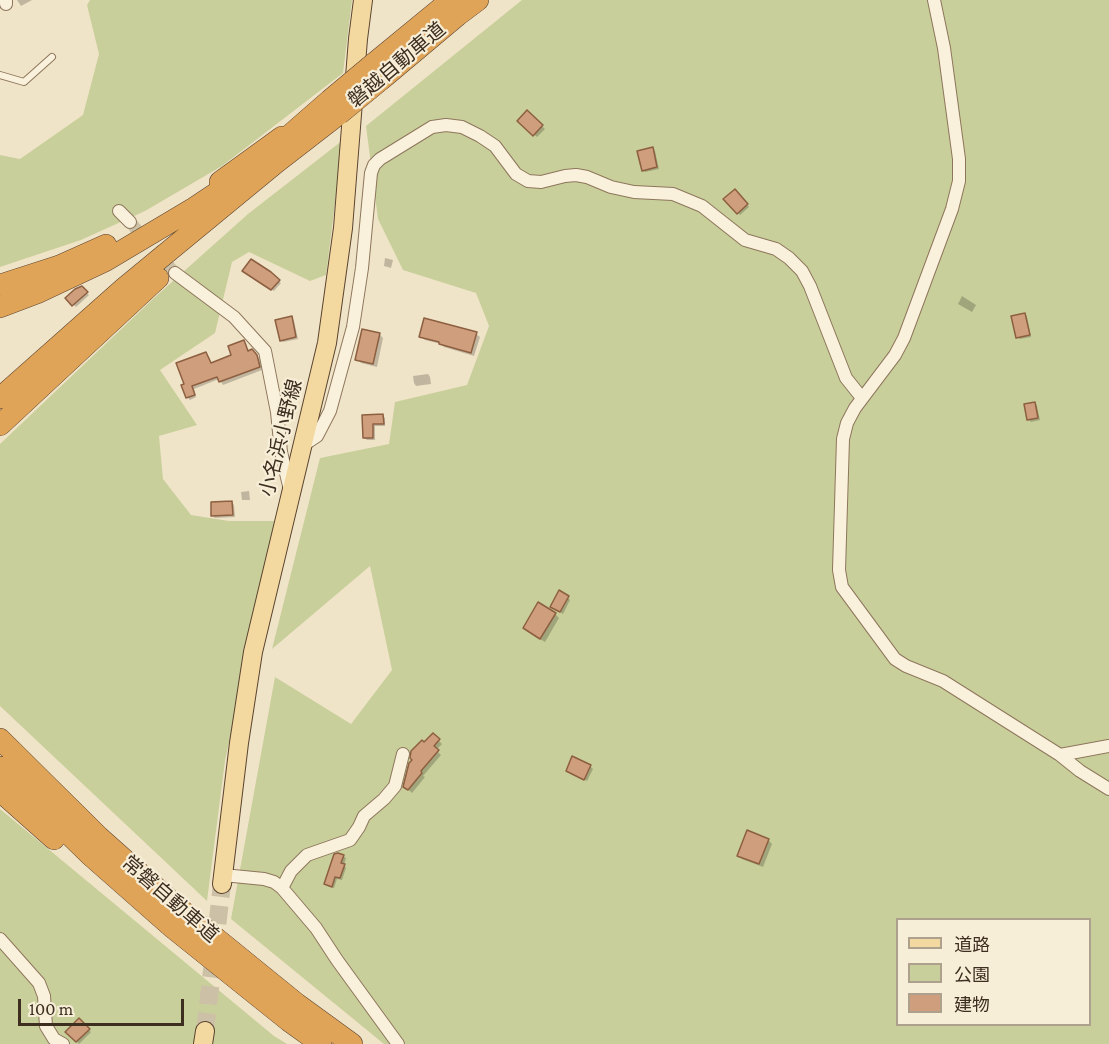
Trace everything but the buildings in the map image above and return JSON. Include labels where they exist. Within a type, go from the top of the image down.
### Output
[{"type":"highway","name":"磐越自動車道","points":[[378,71],[451,0]]},
{"type":"highway","name":"磐越自動車道","points":[[309,128],[378,71],[478,0]]},
{"type":"highway","points":[[0,285],[59,266],[99,249],[150,223],[225,179],[265,148],[309,128]]},
{"type":"highway","points":[[0,307],[37,293],[105,261],[154,233],[230,184],[270,153],[309,128]]},
{"type":"highway","points":[[0,398],[124,288],[277,162],[309,128]]},
{"type":"highway","points":[[0,425],[135,298],[283,165],[309,128]]},
{"type":"highway","points":[[0,726],[106,831],[140,874]]},
{"type":"highway","name":"常磐自動車道","points":[[0,739],[99,837],[200,926],[297,1004],[352,1044]]},
{"type":"highway","name":"常磐自動車道","points":[[0,767],[89,854],[173,928],[321,1044]]},
{"type":"highway","points":[[0,791],[82,864],[127,900],[168,932],[209,958]]},
{"type":"main road","name":"小名浜小野線","points":[[222,880],[253,652],[327,343],[343,228],[363,0]]},
{"type":"street","points":[[933,0],[944,48],[959,159],[959,181],[952,209],[904,338],[895,355],[862,398],[847,423],[843,440],[839,570],[842,588],[895,659],[943,681],[1109,789]]},
{"type":"street","points":[[302,446],[317,436],[330,411],[352,327],[362,268],[371,173],[374,165],[432,127],[446,125],[462,128],[495,146],[516,174],[528,181],[541,182],[576,175],[587,177],[611,188],[673,194],[702,206],[745,240],[776,249],[802,271],[846,378],[862,398]]},
{"type":"street","points":[[119,211],[130,222]]},
{"type":"street","points":[[175,273],[234,317],[265,351],[277,412],[281,452],[291,494]]},
{"type":"street","points":[[1060,755],[1109,746]]},
{"type":"street","points":[[282,888],[291,870],[307,855],[350,840],[364,816],[395,786],[403,754]]},
{"type":"street","points":[[222,880],[264,879],[282,888],[316,928],[398,1044]]},
{"type":"street","points":[[0,939],[39,983],[44,996],[46,1026],[54,1039],[63,1044]]},
{"type":"lane","points":[[0,75],[24,82],[52,57]]},
{"type":"green space","points":[[90,0],[352,0],[343,73],[222,166],[145,211],[81,240],[0,267],[0,155],[20,159],[83,115],[99,54],[87,5]]},
{"type":"green space","points":[[522,0],[1109,0],[1109,1044],[384,1044],[231,919],[275,677],[351,724],[392,670],[370,566],[272,649],[320,458],[389,444],[395,402],[467,385],[489,326],[476,293],[403,270],[378,219],[366,126]]},
{"type":"green space","points":[[343,140],[326,275],[310,281],[249,252],[232,262],[215,333],[160,370],[197,425],[159,436],[163,479],[191,515],[229,521],[276,521],[225,761],[207,901],[0,706],[0,444],[154,298],[248,214]]},
{"type":"green space","points":[[0,809],[274,1036],[287,1044],[0,1044]]},
{"type":"tunnel","points":[[130,222],[175,273]]},
{"type":"tunnel","points":[[205,1031],[222,884]]}]
